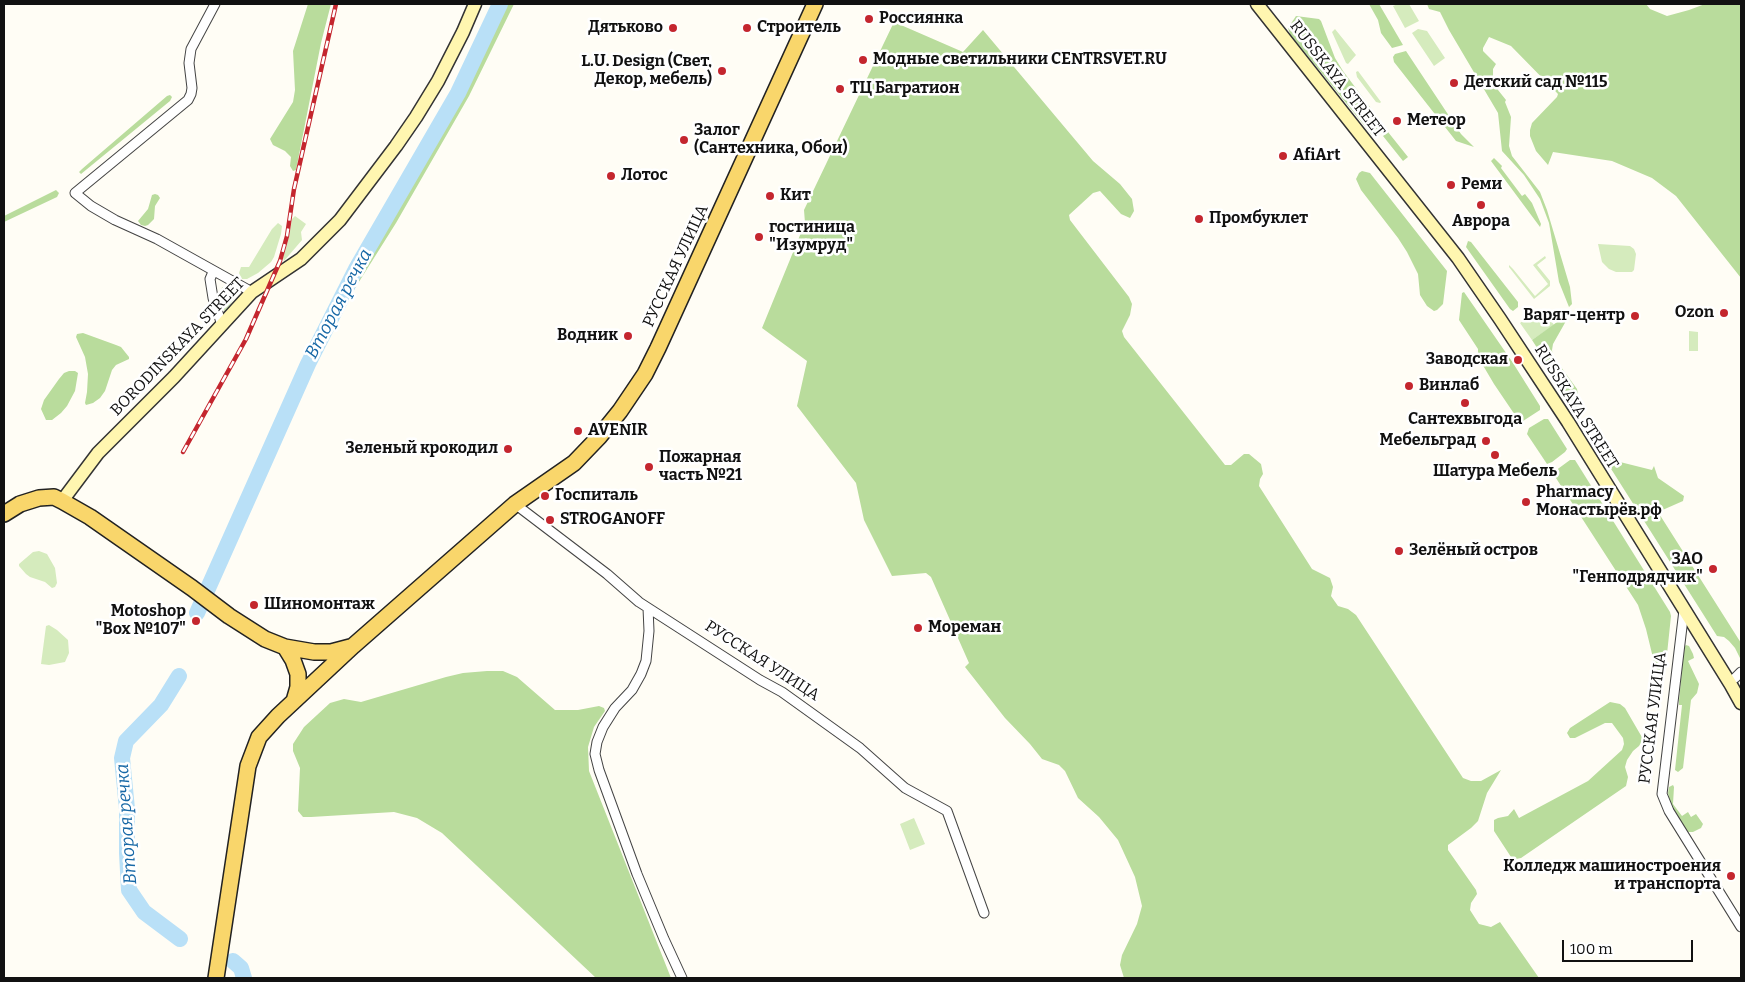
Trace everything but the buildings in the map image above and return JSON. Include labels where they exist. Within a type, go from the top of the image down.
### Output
[{"type":"main road","name":"BORODINSKAYA STREET","points":[[64,498],[98,453],[174,377],[252,292],[301,259],[340,220],[416,117],[438,81],[475,4]]},
{"type":"main road","name":"РУССКАЯ УЛИЦА","points":[[64,498],[258,635],[285,647],[314,652],[331,652],[353,646],[515,504],[579,459],[610,424],[634,392],[680,301],[815,4]]},
{"type":"main road","name":"RUSSKAYA STREET","points":[[1257,4],[1458,258],[1526,356],[1684,610],[1735,676]]},
{"type":"main road","points":[[4,507],[17,498],[42,491],[54,491],[64,498]]},
{"type":"main road","points":[[4,514],[20,504],[39,498],[64,498]]},
{"type":"main road","points":[[216,978],[248,766],[259,737],[278,716],[353,646]]},
{"type":"main road","points":[[285,647],[293,660],[298,674],[298,687],[294,702]]},
{"type":"main road","points":[[1735,676],[1741,704]]},
{"type":"street","points":[[215,4],[191,49],[189,63],[192,88],[188,100],[74,193],[91,206],[115,220],[152,237],[252,292]]},
{"type":"street","points":[[213,272],[210,279],[213,298],[222,325]]},
{"type":"street","name":"РУССКАЯ УЛИЦА","points":[[515,504],[607,574],[648,608],[782,692],[870,757],[905,788],[947,811],[984,913]]},
{"type":"street","points":[[648,608],[649,631],[646,661],[632,690],[615,708],[603,727],[595,754],[599,770],[637,874],[682,978]]},
{"type":"street","name":"РУССКАЯ УЛИЦА","points":[[1684,610],[1662,794],[1669,811],[1741,927]]},
{"type":"green space","points":[[308,4],[331,4],[321,43],[296,170],[293,171],[290,166],[291,157],[285,151],[273,145],[270,139],[293,102],[295,90],[293,51]]},
{"type":"green space","points":[[506,4],[514,4],[469,96],[396,223],[345,304],[343,300],[462,97]]},
{"type":"green space","points":[[1369,4],[1379,4],[1403,45],[1392,48],[1381,33],[1378,20]]},
{"type":"green space","points":[[1409,4],[1419,21],[1405,28],[1393,6]]},
{"type":"green space","points":[[1427,4],[1646,4],[1650,9],[1667,16],[1705,4],[1741,4],[1741,278],[1676,196],[1652,178],[1612,161],[1553,152],[1548,165],[1536,151],[1530,136],[1530,130],[1532,123],[1558,94],[1511,46],[1489,37],[1483,51],[1496,64],[1493,69],[1493,78],[1498,90],[1506,100],[1505,102],[1511,117],[1509,146],[1512,156],[1540,192],[1547,210],[1570,287],[1572,304],[1569,307],[1559,282],[1549,223],[1540,199],[1524,175],[1502,151],[1498,113],[1440,12],[1429,9]]},
{"type":"green space","points":[[1296,16],[1319,19],[1321,21],[1335,58],[1382,123],[1382,126],[1372,135],[1290,34],[1288,28]]},
{"type":"green space","points":[[894,22],[963,52],[983,30],[1093,161],[1120,184],[1132,199],[1134,211],[1130,218],[1121,214],[1100,191],[1093,193],[1069,215],[1070,220],[1129,297],[1132,304],[1130,315],[1122,331],[1124,337],[1225,465],[1231,465],[1244,454],[1249,454],[1261,464],[1263,474],[1259,486],[1312,569],[1330,578],[1333,587],[1331,596],[1338,606],[1348,609],[1356,615],[1463,778],[1471,781],[1481,781],[1501,770],[1487,793],[1478,821],[1448,845],[1448,850],[1476,890],[1477,894],[1471,903],[1470,910],[1479,924],[1491,927],[1500,922],[1539,978],[1124,978],[1120,965],[1122,955],[1137,924],[1142,906],[1135,877],[1118,840],[1099,817],[1078,798],[1065,771],[1059,765],[1042,759],[1005,718],[965,667],[969,663],[931,577],[926,573],[892,576],[864,520],[856,483],[797,406],[807,361],[762,328],[805,223],[804,210]]},
{"type":"green space","points":[[1335,29],[1356,55],[1348,64],[1332,32]]},
{"type":"green space","points":[[1418,29],[1427,31],[1445,58],[1434,66],[1412,33]]},
{"type":"green space","points":[[1406,51],[1461,134],[1474,147],[1456,141],[1394,62],[1393,57],[1395,54]]},
{"type":"green space","points":[[1358,71],[1380,103],[1376,102],[1357,77],[1356,72]]},
{"type":"green space","points":[[170,95],[172,97],[170,101],[81,174],[79,172],[167,96]]},
{"type":"green space","points":[[1388,132],[1408,157],[1403,161],[1383,136]]},
{"type":"green space","points":[[1494,158],[1502,166],[1501,168],[1522,196],[1525,194],[1532,203],[1541,224],[1540,227],[1491,161]]},
{"type":"green space","points":[[1362,171],[1370,173],[1447,271],[1443,304],[1437,310],[1434,311],[1427,306],[1420,295],[1418,274],[1407,252],[1361,190],[1356,179]]},
{"type":"green space","points":[[56,190],[59,193],[57,197],[4,222],[4,216]]},
{"type":"green space","points":[[155,194],[160,198],[155,206],[154,219],[148,225],[141,225],[138,221],[148,209],[152,195]]},
{"type":"green space","points":[[295,216],[306,224],[301,232],[302,240],[284,261],[283,258],[292,219]]},
{"type":"green space","points":[[278,223],[282,226],[281,234],[271,262],[258,273],[247,279],[242,279],[239,273],[241,267],[249,267],[272,229]]},
{"type":"green space","points":[[1468,241],[1471,242],[1518,302],[1518,307],[1513,311],[1466,247]]},
{"type":"green space","points":[[1598,244],[1630,246],[1636,254],[1634,270],[1632,272],[1616,272],[1609,269],[1602,262]]},
{"type":"green space","points":[[1545,256],[1546,258],[1537,265],[1550,281],[1550,286],[1534,299],[1509,265],[1535,296],[1548,284],[1533,265]]},
{"type":"green space","points":[[222,287],[228,288],[237,294],[225,312],[222,308],[220,296]]},
{"type":"green space","points":[[1464,292],[1540,406],[1540,410],[1523,421],[1519,421],[1494,384],[1478,357],[1478,349],[1459,320],[1462,293]]},
{"type":"green space","points":[[1539,309],[1544,310],[1554,325],[1532,340],[1520,323]]},
{"type":"green space","points":[[1567,315],[1552,350],[1553,356],[1577,389],[1580,405],[1578,411],[1532,340]]},
{"type":"green space","points":[[1689,331],[1698,332],[1698,351],[1689,351]]},
{"type":"green space","points":[[83,333],[121,347],[129,357],[129,359],[116,365],[112,370],[105,391],[100,398],[86,405],[88,374],[85,357],[76,337],[77,334]]},
{"type":"green space","points":[[69,371],[78,373],[75,391],[61,413],[52,420],[46,420],[41,409],[44,400],[64,373]]},
{"type":"green space","points":[[1544,419],[1548,419],[1567,449],[1547,464],[1527,434],[1529,428]]},
{"type":"green space","points":[[1593,439],[1600,439],[1614,458],[1620,462],[1652,470],[1654,466],[1658,478],[1684,496],[1683,501],[1658,512],[1741,643],[1741,660],[1729,641],[1724,637],[1717,636],[1594,442]]},
{"type":"green space","points":[[1570,460],[1575,460],[1670,612],[1665,673],[1663,676],[1658,672],[1654,662],[1638,605],[1554,475],[1555,471]]},
{"type":"green space","points":[[39,551],[47,554],[55,568],[57,583],[55,587],[52,588],[45,582],[30,577],[19,566],[33,552]]},
{"type":"green space","points":[[49,625],[68,640],[69,653],[65,662],[49,665],[41,664],[46,626]]},
{"type":"green space","points":[[1686,645],[1689,646],[1693,654],[1694,658],[1688,661],[1699,684],[1697,693],[1691,700],[1683,768],[1678,772],[1675,770],[1682,705],[1679,705],[1679,701],[1684,647]]},
{"type":"green space","points":[[487,671],[503,671],[517,677],[555,710],[578,710],[599,706],[604,708],[605,711],[594,727],[588,747],[589,771],[671,978],[596,978],[442,833],[417,818],[394,812],[303,817],[298,811],[300,768],[293,751],[293,744],[304,727],[330,703],[344,699],[361,702],[446,677]]},
{"type":"green space","points":[[1610,702],[1620,704],[1625,708],[1643,739],[1627,760],[1625,767],[1628,777],[1626,786],[1521,858],[1511,857],[1494,831],[1494,820],[1508,816],[1514,809],[1519,818],[1588,781],[1622,750],[1623,738],[1612,723],[1605,723],[1575,738],[1570,738],[1567,733],[1570,728]]},
{"type":"green space","points":[[1673,785],[1673,804],[1682,816],[1688,812],[1691,817],[1696,814],[1703,824],[1701,828],[1693,832],[1687,832],[1671,807],[1668,793],[1669,787]]},
{"type":"green space","points":[[914,818],[925,844],[910,850],[900,824]]},
{"type":"waterway","name":"Вторая речка","points":[[197,613],[308,364],[356,269],[458,93],[500,4]]},
{"type":"waterway","name":"Вторая речка","points":[[179,676],[161,705],[126,741],[122,758],[127,809],[129,890],[144,912],[180,939]]},
{"type":"waterway","name":"Вторая речка","points":[[233,961],[241,968],[244,978]]},
{"type":"railway","points":[[183,452],[246,339],[280,261],[287,236],[294,189],[336,4]]},
{"type":"place","name":"Россиянка","points":[[869,19]]},
{"type":"place","name":"Дятьково","points":[[673,28]]},
{"type":"place","name":"Строитель","points":[[747,28]]},
{"type":"place","name":"Модные светильники CENTRSVET.RU","points":[[863,60]]},
{"type":"place","name":"L.U. Design (Свет, Декор, мебель)","points":[[722,71]]},
{"type":"place","name":"Детский сад №115","points":[[1454,83]]},
{"type":"place","name":"ТЦ Багратион","points":[[840,89]]},
{"type":"place","name":"Метеор","points":[[1397,121]]},
{"type":"place","name":"Залог (Сантехника, Обои)","points":[[684,140]]},
{"type":"place","name":"AfiArt","points":[[1283,156]]},
{"type":"place","name":"Лотос","points":[[611,176]]},
{"type":"place","name":"Реми","points":[[1451,185]]},
{"type":"place","name":"Кит","points":[[770,196]]},
{"type":"place","name":"Аврора","points":[[1481,205]]},
{"type":"place","name":"Промбуклет","points":[[1199,219]]},
{"type":"place","name":"гостиница \"Изумруд\"","points":[[759,237]]},
{"type":"place","name":"Ozon","points":[[1724,313]]},
{"type":"place","name":"Варяг-центр","points":[[1635,316]]},
{"type":"place","name":"Водник","points":[[628,336]]},
{"type":"place","name":"Заводская","points":[[1518,360]]},
{"type":"place","name":"Винлаб","points":[[1409,386]]},
{"type":"place","name":"Сантехвыгода","points":[[1465,403]]},
{"type":"place","name":"AVENIR","points":[[578,431]]},
{"type":"place","name":"Мебельград","points":[[1486,441]]},
{"type":"place","name":"Зеленый крокодил","points":[[508,449]]},
{"type":"place","name":"Шатура Мебель","points":[[1495,455]]},
{"type":"place","name":"Пожарная часть №21","points":[[649,467]]},
{"type":"place","name":"Госпиталь","points":[[545,496]]},
{"type":"place","name":"Pharmacy Монастырёв.рф","points":[[1526,502]]},
{"type":"place","name":"STROGANOFF","points":[[550,520]]},
{"type":"place","name":"Зелёный остров","points":[[1399,551]]},
{"type":"place","name":"ЗАО \"Генподрядчик\"","points":[[1713,569]]},
{"type":"place","name":"Шиномонтаж","points":[[254,605]]},
{"type":"place","name":"Motoshop \"Box №107\"","points":[[196,621]]},
{"type":"place","name":"Мореман","points":[[918,628]]},
{"type":"place","name":"Колледж машиностроения и транспорта","points":[[1731,876]]}]
